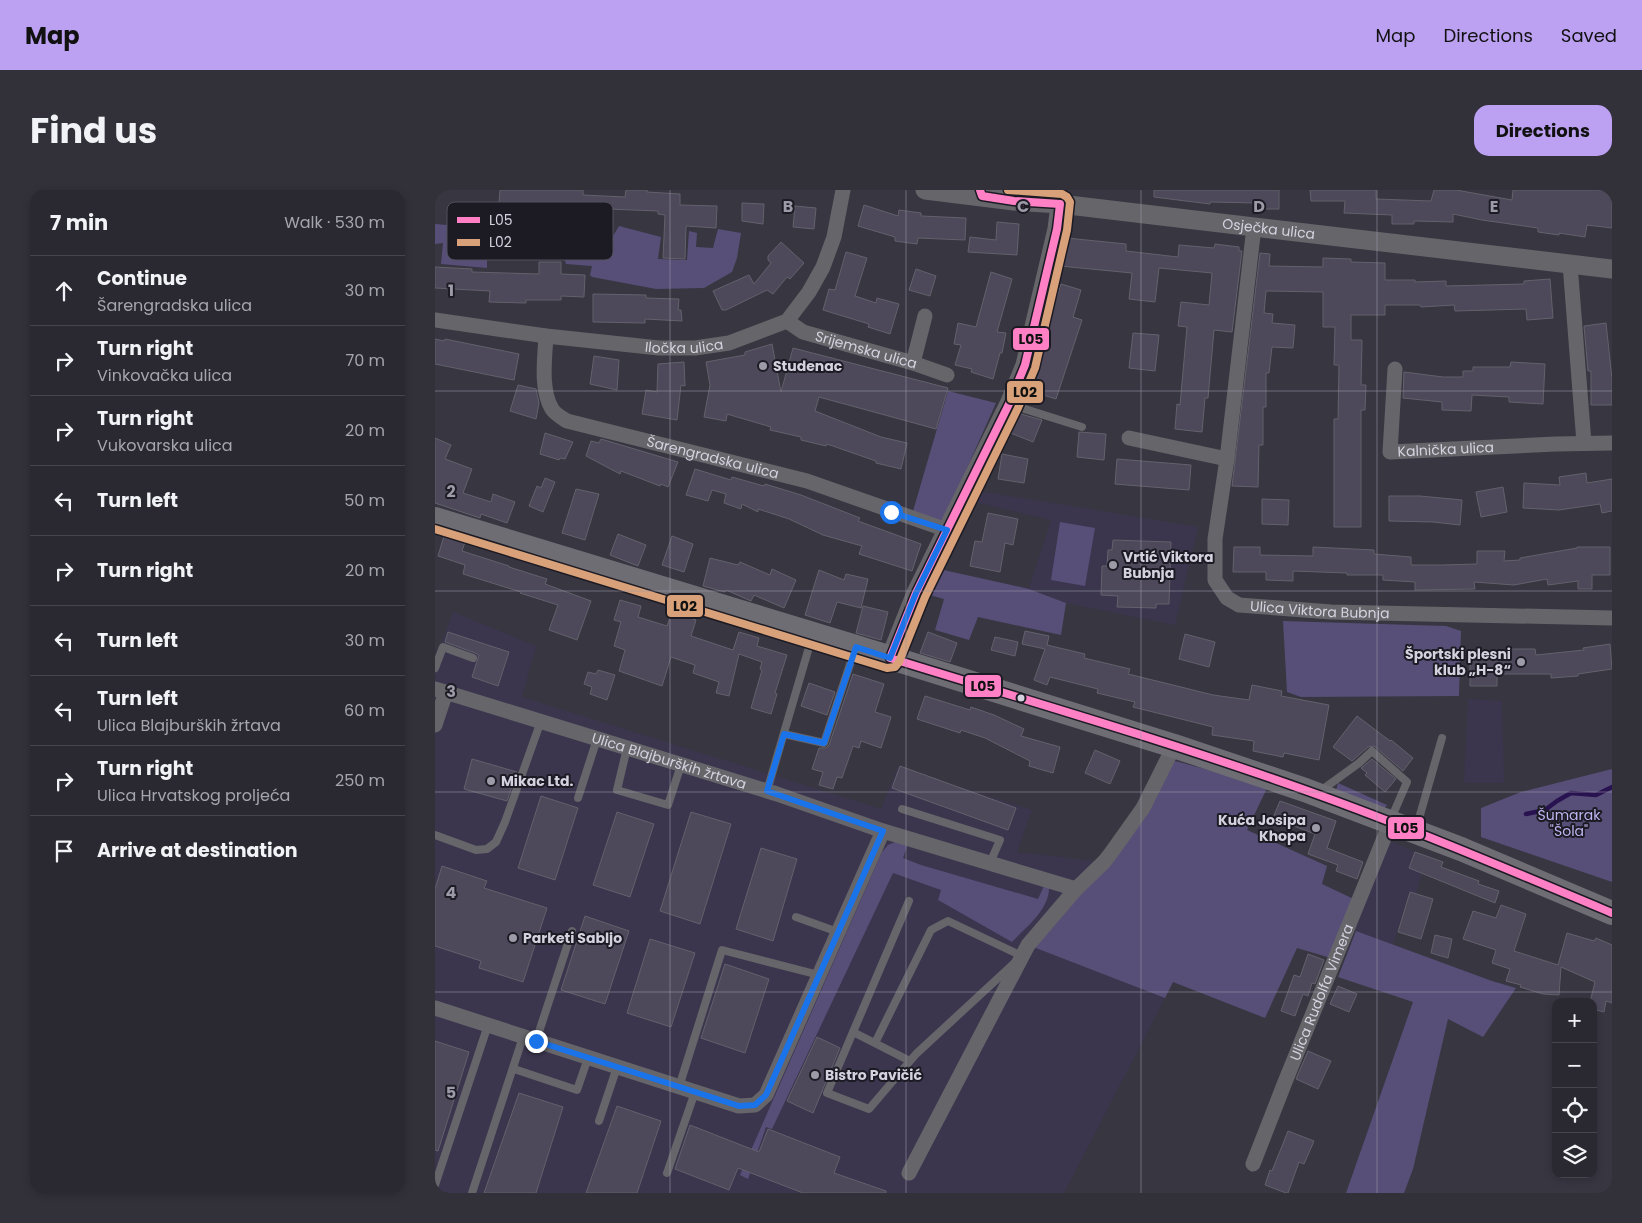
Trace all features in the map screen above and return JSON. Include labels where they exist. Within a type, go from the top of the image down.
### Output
[{"type":"main road","points":[[435,519],[1174,746],[1415,830],[1612,913]]},
{"type":"street","points":[[787,321],[809,292],[823,267],[834,237],[843,190]]},
{"type":"street","name":"Osječka ulica","points":[[925,190],[981,193],[1014,201],[1060,204],[1254,226],[1612,269]]},
{"type":"street","points":[[890,658],[916,593],[1009,404],[1025,365],[1057,228],[1060,204]]},
{"type":"street","name":"Ulica Viktora Bubnja","points":[[1254,226],[1227,459],[1215,539],[1215,580],[1227,598],[1239,605],[1331,612],[1612,618]]},
{"type":"street","points":[[1570,264],[1584,443]]},
{"type":"street","points":[[913,363],[925,316]]},
{"type":"street","name":"Iločka ulica","points":[[435,320],[545,336],[659,348],[695,348],[729,343],[787,321]]},
{"type":"street","name":"Srijemska ulica","points":[[787,321],[803,332],[913,363],[947,375]]},
{"type":"street","name":"Šarengradska ulica","points":[[545,336],[544,376],[546,395],[552,409],[567,421],[807,481],[891,512],[947,530]]},
{"type":"street","name":"Kalnička ulica","points":[[1395,369],[1390,452],[1612,443]]},
{"type":"street","points":[[1129,438],[1227,459]]},
{"type":"street","points":[[435,725],[440,690]]},
{"type":"street","name":"Ulica Blajburških žrtava","points":[[440,690],[767,791],[883,831],[1076,889]]},
{"type":"street","points":[[909,1173],[1028,945],[1076,889],[1104,862],[1137,817],[1174,746]]},
{"type":"street","name":"Ulica Rudolfa Vimera","points":[[1253,1164],[1391,821]]},
{"type":"street","points":[[435,1008],[739,1106],[755,1105],[766,1095],[883,831]]},
{"type":"lane","points":[[1009,404],[1082,427]]},
{"type":"lane","points":[[767,791],[813,634]]},
{"type":"lane","points":[[435,668],[443,647],[473,658]]},
{"type":"lane","points":[[784,734],[824,743],[856,647]]},
{"type":"lane","points":[[435,835],[476,850],[487,849],[496,842],[541,722]]},
{"type":"lane","points":[[1415,830],[1442,738]]},
{"type":"lane","points":[[578,798],[597,739]]},
{"type":"lane","points":[[627,748],[617,790],[668,805],[681,765]]},
{"type":"lane","points":[[1316,794],[1359,763],[1372,751],[1407,782],[1391,821]]},
{"type":"lane","points":[[902,809],[1000,840],[990,863]]},
{"type":"lane","points":[[875,1043],[931,930],[948,921],[1022,956],[910,1061],[869,1109],[827,1093],[909,902]]},
{"type":"lane","points":[[796,917],[838,932]]},
{"type":"lane","points":[[472,1193],[514,1069],[530,1039],[572,931]]},
{"type":"lane","points":[[679,1087],[722,950],[819,975]]},
{"type":"lane","points":[[435,1185],[488,1025]]},
{"type":"lane","points":[[853,1032],[910,1061]]},
{"type":"lane","points":[[514,1069],[577,1090],[588,1058]]},
{"type":"lane","points":[[599,1122],[617,1067]]},
{"type":"lane","points":[[667,1173],[695,1092]]},
{"type":"shaded area","name":"Vrtić Viktora Bubnja","points":[[967,489],[1198,527],[1175,625],[1066,603],[1029,589],[1051,520],[962,499]]},
{"type":"shaded area","points":[[453,612],[536,646],[522,697],[881,809],[898,767],[1032,810],[1017,852],[1104,862],[1028,945],[1165,998],[1064,1193],[435,1193],[435,660]]},
{"type":"shaded area","points":[[1468,699],[1502,701],[1504,783],[1464,783]]},
{"type":"shaded area","points":[[1384,838],[1415,852],[1409,868],[1422,872],[1416,894],[1409,892],[1393,945],[1347,926]]},
{"type":"green space","points":[[435,224],[447,225],[447,260],[487,260],[487,268],[441,264],[443,243],[435,244]]},
{"type":"green space","points":[[619,226],[661,237],[658,259],[687,260],[689,231],[697,233],[696,247],[713,248],[718,229],[741,233],[737,258],[732,272],[704,288],[656,289],[592,277],[590,275],[592,266],[566,264],[565,260],[613,260],[613,236]]},
{"type":"green space","points":[[948,391],[996,403],[943,522],[913,511]]},
{"type":"green space","points":[[1060,522],[1095,528],[1085,586],[1051,580]]},
{"type":"green space","points":[[939,569],[1029,589],[1066,603],[1061,635],[978,617],[969,640],[935,630],[944,599],[926,594]]},
{"type":"green space","points":[[1283,621],[1446,626],[1461,631],[1459,696],[1301,697],[1287,692]]},
{"type":"green space","points":[[1168,759],[1268,786],[1247,830],[1327,866],[1322,884],[1358,901],[1334,959],[1297,948],[1265,1018],[1173,982],[1165,998],[1028,945],[1104,862]]},
{"type":"green space","name":"Šumarak \"Šola\"","points":[[1612,769],[1612,882],[1481,837],[1481,808],[1521,792]]},
{"type":"green space","points":[[1338,783],[1387,805],[1384,809],[1336,790]]},
{"type":"green space","points":[[900,840],[908,843],[903,858],[921,865],[1038,899],[1044,886],[1049,888],[1045,904],[1036,918],[1012,942],[938,900],[941,890],[893,873],[772,1129],[766,1127],[748,1179],[740,1175],[882,852],[888,845]]},
{"type":"green space","points":[[1356,931],[1516,988],[1483,1037],[1448,1019],[1413,1169],[1404,1193],[1346,1193],[1413,1002],[1338,977]]},
{"type":"building","points":[[500,190],[583,190],[583,195],[625,197],[626,190],[647,190],[647,192],[680,194],[680,205],[717,206],[716,228],[686,226],[685,259],[663,258],[665,215],[658,214],[658,211],[613,209],[613,202],[499,202]]},
{"type":"building","points":[[1154,190],[1279,190],[1279,209],[1256,209],[1256,203],[1210,202],[1210,204],[1154,197]]},
{"type":"building","points":[[1310,190],[1376,190],[1376,199],[1431,201],[1434,190],[1456,190],[1512,200],[1513,190],[1612,190],[1612,228],[1587,225],[1585,237],[1559,233],[1559,235],[1538,232],[1538,228],[1453,214],[1453,222],[1414,221],[1414,224],[1392,224],[1392,215],[1344,213],[1345,201],[1311,201]]},
{"type":"building","points":[[742,203],[764,204],[763,224],[742,221]]},
{"type":"building","points":[[864,205],[898,216],[899,210],[921,213],[921,216],[966,218],[965,240],[918,238],[917,244],[895,241],[895,237],[858,226]]},
{"type":"building","points":[[795,206],[816,208],[814,229],[793,227]]},
{"type":"building","points":[[997,222],[1019,224],[1017,255],[968,252],[970,237],[996,240]]},
{"type":"building","points":[[1067,238],[1126,244],[1126,251],[1178,257],[1179,245],[1214,248],[1215,244],[1239,247],[1239,251],[1242,251],[1232,332],[1214,330],[1208,398],[1205,398],[1202,432],[1175,429],[1177,404],[1180,405],[1187,327],[1178,326],[1181,302],[1209,305],[1212,273],[1159,268],[1155,302],[1129,299],[1132,273],[1060,266]]},
{"type":"building","points":[[781,242],[804,263],[790,279],[787,277],[773,294],[767,290],[726,310],[722,310],[713,291],[749,275],[754,284],[771,263],[768,260],[768,256]]},
{"type":"building","points":[[846,252],[867,258],[855,296],[876,303],[877,298],[899,304],[890,334],[868,327],[869,324],[823,310],[829,289],[835,290]]},
{"type":"building","points":[[1260,253],[1270,254],[1269,266],[1323,267],[1323,258],[1351,259],[1351,262],[1385,263],[1385,280],[1415,280],[1415,282],[1446,281],[1446,286],[1524,284],[1524,281],[1550,279],[1553,318],[1527,320],[1526,309],[1455,311],[1454,305],[1421,307],[1420,305],[1385,305],[1385,315],[1351,315],[1351,340],[1362,340],[1361,385],[1366,385],[1365,410],[1361,410],[1361,527],[1334,527],[1334,419],[1338,419],[1339,365],[1334,365],[1335,327],[1323,327],[1323,292],[1266,291],[1264,313],[1273,314],[1272,323],[1295,325],[1293,348],[1272,347],[1269,373],[1266,373],[1266,407],[1263,407],[1263,445],[1259,445],[1258,487],[1232,486]]},
{"type":"building","points":[[539,262],[561,262],[561,274],[585,275],[584,297],[561,296],[561,300],[526,300],[526,303],[489,302],[490,291],[435,288],[435,267],[472,269],[472,272],[539,274]]},
{"type":"building","points":[[916,269],[936,276],[930,296],[909,290]]},
{"type":"building","points":[[991,272],[1012,279],[997,332],[1006,333],[1002,353],[1000,353],[993,379],[971,372],[972,369],[955,365],[961,345],[954,344],[958,323],[976,327]]},
{"type":"building","points":[[1061,284],[1081,290],[1073,317],[1082,320],[1056,399],[1027,390],[1049,334],[1045,333]]},
{"type":"building","points":[[593,294],[646,295],[646,298],[679,299],[678,310],[681,310],[682,321],[645,319],[645,323],[593,322]]},
{"type":"building","points":[[1606,323],[1612,379],[1612,405],[1591,405],[1591,371],[1588,371],[1584,326]]},
{"type":"building","points":[[1133,333],[1159,335],[1155,371],[1129,368]]},
{"type":"building","points":[[435,339],[444,341],[445,339],[519,354],[514,380],[435,364]]},
{"type":"building","points":[[772,344],[781,392],[793,348],[948,388],[936,429],[819,397],[815,411],[881,437],[907,443],[901,469],[876,463],[876,461],[827,444],[826,446],[801,440],[801,437],[770,430],[771,427],[727,414],[726,421],[704,417],[710,385],[706,362],[745,355],[745,352]]},
{"type":"building","points":[[594,356],[619,360],[617,390],[590,384]]},
{"type":"building","points":[[684,362],[685,386],[681,385],[677,420],[642,414],[646,390],[657,392],[658,364]]},
{"type":"building","points":[[1511,362],[1545,364],[1543,404],[1509,402],[1509,397],[1472,395],[1471,411],[1442,410],[1442,402],[1403,398],[1404,372],[1443,377],[1463,377],[1463,371],[1473,371],[1473,367],[1510,367]]},
{"type":"building","points":[[518,385],[536,389],[539,403],[536,419],[510,411]]},
{"type":"building","points":[[1017,413],[1042,420],[1033,442],[1008,432]]},
{"type":"building","points":[[1079,432],[1106,434],[1104,460],[1077,457]]},
{"type":"building","points":[[545,433],[573,442],[565,459],[560,458],[559,460],[540,454]]},
{"type":"building","points":[[435,438],[451,445],[445,459],[472,469],[463,493],[491,502],[493,494],[515,502],[507,523],[481,514],[480,518],[435,503]]},
{"type":"building","points":[[601,439],[678,462],[668,487],[661,484],[660,486],[621,471],[620,474],[586,456],[591,441],[599,443]]},
{"type":"building","points":[[1002,454],[1028,459],[1024,483],[998,479]]},
{"type":"building","points":[[1117,459],[1191,465],[1189,490],[1115,484]]},
{"type":"building","points":[[695,469],[731,480],[732,477],[764,486],[765,484],[801,495],[860,518],[858,521],[921,544],[912,571],[859,554],[862,546],[823,535],[789,519],[758,509],[758,512],[742,504],[741,509],[724,503],[726,494],[712,490],[708,501],[686,495]]},
{"type":"building","points":[[1586,473],[1587,483],[1612,479],[1612,511],[1602,513],[1600,504],[1559,510],[1523,508],[1524,483],[1560,485],[1559,477]]},
{"type":"building","points":[[545,478],[555,482],[543,512],[529,506],[537,486],[541,488]]},
{"type":"building","points":[[1503,487],[1507,512],[1481,517],[1476,492]]},
{"type":"building","points":[[576,489],[599,494],[585,540],[562,533]]},
{"type":"building","points":[[1389,496],[1420,496],[1462,500],[1460,525],[1389,521]]},
{"type":"building","points":[[1262,499],[1289,500],[1288,525],[1262,524]]},
{"type":"building","points":[[988,513],[1018,519],[1013,545],[1005,543],[1000,572],[970,566],[975,541],[982,542]]},
{"type":"building","points":[[618,534],[646,545],[638,566],[610,555]]},
{"type":"building","points":[[444,536],[465,542],[462,551],[547,579],[545,584],[591,601],[577,640],[549,630],[558,605],[463,574],[465,565],[438,556]]},
{"type":"building","points":[[672,536],[693,544],[684,572],[662,565]]},
{"type":"building","points":[[1113,540],[1171,542],[1169,604],[1156,604],[1156,608],[1117,607],[1118,596],[1101,595],[1102,566],[1107,566],[1108,550],[1112,550]]},
{"type":"building","points":[[1234,547],[1260,547],[1260,555],[1313,556],[1313,547],[1374,550],[1374,554],[1411,557],[1411,565],[1442,565],[1477,564],[1477,551],[1505,551],[1504,561],[1520,560],[1520,558],[1577,547],[1610,547],[1610,575],[1592,575],[1592,589],[1578,589],[1578,581],[1548,585],[1547,579],[1514,585],[1474,582],[1475,589],[1415,590],[1415,582],[1383,580],[1383,575],[1347,575],[1347,573],[1293,571],[1293,581],[1266,580],[1266,572],[1233,572]]},
{"type":"building","points":[[710,558],[738,565],[740,562],[770,575],[772,569],[796,580],[784,608],[754,595],[751,601],[726,590],[725,592],[703,586]]},
{"type":"building","points":[[819,570],[844,580],[846,574],[868,579],[861,608],[837,602],[830,623],[805,615]]},
{"type":"building","points":[[620,600],[641,606],[638,617],[667,626],[672,612],[696,620],[691,636],[733,650],[739,632],[759,638],[757,646],[787,655],[775,693],[777,694],[771,714],[751,708],[762,670],[760,669],[762,662],[739,654],[729,696],[716,693],[719,682],[693,673],[695,665],[671,657],[662,686],[619,671],[625,650],[614,646],[621,622],[614,620]]},
{"type":"building","points":[[863,606],[888,612],[881,640],[856,633]]},
{"type":"building","points":[[1025,631],[1049,636],[1047,645],[1085,654],[1084,658],[1130,669],[1128,674],[1213,695],[1249,700],[1252,685],[1282,691],[1281,696],[1329,705],[1319,760],[1284,753],[1283,757],[1253,751],[1254,741],[1212,735],[1213,727],[1133,707],[1135,702],[1097,693],[1098,689],[1050,677],[1047,685],[1034,680],[1045,649],[1022,644]]},
{"type":"building","points":[[448,632],[509,652],[498,686],[472,677],[479,655],[445,642]]},
{"type":"building","points":[[928,632],[957,643],[950,662],[920,653]]},
{"type":"building","points":[[1185,634],[1215,642],[1209,667],[1179,659]]},
{"type":"building","points":[[995,637],[1018,642],[1015,656],[991,650]]},
{"type":"building","points":[[1610,644],[1612,669],[1578,674],[1578,676],[1551,678],[1551,674],[1497,674],[1497,686],[1470,686],[1470,650],[1509,651],[1509,649],[1535,649],[1536,655],[1584,650],[1583,648]]},
{"type":"building","points":[[598,670],[615,675],[607,700],[590,694],[592,687],[584,684],[588,672],[596,674]]},
{"type":"building","points":[[853,674],[884,684],[875,712],[891,717],[881,748],[861,741],[859,748],[853,746],[842,778],[837,777],[833,789],[819,785],[823,772],[812,769],[819,748],[826,748],[829,745]]},
{"type":"building","points":[[809,683],[835,692],[827,715],[801,706]]},
{"type":"building","points":[[925,696],[970,710],[971,707],[994,715],[1024,729],[1021,736],[1060,747],[1053,773],[1029,766],[1030,761],[985,738],[961,730],[960,733],[917,719]]},
{"type":"building","points":[[1357,716],[1413,758],[1403,771],[1374,746],[1368,747],[1352,761],[1333,747]]},
{"type":"building","points":[[1095,750],[1120,761],[1110,784],[1085,773]]},
{"type":"building","name":"Mikac Ltd.","points":[[472,759],[517,772],[507,801],[464,789]]},
{"type":"building","points":[[1372,759],[1396,779],[1385,792],[1365,775],[1367,773],[1361,768]]},
{"type":"building","points":[[900,766],[1016,808],[1008,830],[892,788]]},
{"type":"building","points":[[541,796],[578,808],[555,880],[518,868]]},
{"type":"building","name":"Kuća Josipa Khopa","points":[[1280,801],[1336,821],[1327,848],[1363,862],[1357,879],[1336,871],[1338,865],[1308,854],[1315,834],[1273,818]]},
{"type":"building","points":[[617,812],[654,824],[630,897],[593,885]]},
{"type":"building","points":[[691,812],[731,824],[700,924],[660,911]]},
{"type":"building","points":[[761,848],[797,859],[773,941],[736,929]]},
{"type":"building","points":[[1415,852],[1443,862],[1441,867],[1479,881],[1478,884],[1499,891],[1495,903],[1409,868]]},
{"type":"building","points":[[442,866],[487,881],[484,888],[547,908],[523,982],[479,968],[481,961],[435,946],[435,889]]},
{"type":"building","points":[[1410,892],[1433,899],[1421,939],[1398,932]]},
{"type":"building","points":[[1501,905],[1526,914],[1514,951],[1558,965],[1567,933],[1594,941],[1596,938],[1612,945],[1612,1003],[1606,1001],[1604,1012],[1597,1010],[1597,998],[1591,998],[1595,982],[1561,967],[1559,995],[1543,994],[1506,981],[1510,969],[1492,963],[1496,950],[1463,939],[1473,911],[1496,918]]},
{"type":"building","points":[[585,916],[629,931],[605,1004],[561,990]]},
{"type":"building","points":[[1435,935],[1452,939],[1448,958],[1431,953]]},
{"type":"building","points":[[650,939],[695,953],[671,1027],[627,1013]]},
{"type":"building","points":[[1308,954],[1324,960],[1315,984],[1312,983],[1308,996],[1303,994],[1295,1016],[1281,1011],[1294,975],[1300,977]]},
{"type":"building","points":[[725,964],[769,979],[745,1053],[701,1038]]},
{"type":"building","points":[[1338,986],[1357,994],[1349,1012],[1330,1004]]},
{"type":"building","name":"Bistro Pavičić","points":[[817,1037],[840,1048],[813,1113],[787,1101]]},
{"type":"building","points":[[435,1041],[469,1052],[438,1151],[435,1150]]},
{"type":"building","points":[[1308,1051],[1331,1061],[1318,1089],[1296,1079]]},
{"type":"building","points":[[519,1093],[563,1107],[536,1193],[484,1193]]},
{"type":"building","points":[[617,1106],[661,1121],[637,1193],[586,1193]]},
{"type":"building","points":[[690,1125],[759,1152],[768,1129],[840,1157],[834,1173],[886,1191],[886,1193],[803,1193],[738,1168],[729,1190],[675,1169]]},
{"type":"building","points":[[1288,1131],[1314,1141],[1304,1164],[1299,1162],[1288,1193],[1286,1193],[1265,1185]]},
{"type":"waterway","points":[[1526,814],[1545,810],[1571,793],[1596,795],[1612,787]]},
{"type":"transit line","name":"L05","points":[[980,190],[982,196],[1014,201],[1060,204],[1057,229],[1025,365],[1009,404],[916,593],[890,658],[1150,738],[1305,790],[1421,834],[1612,913]]},
{"type":"transit line","name":"L02","points":[[435,529],[887,668],[895,667],[899,662],[925,597],[1018,408],[1035,368],[1067,230],[1070,202],[1062,194],[1008,190]]},
{"type":"place","name":"Studenac","points":[[763,366]]},
{"type":"place","name":"Vrtić Viktora Bubnja","points":[[1113,565]]},
{"type":"place","name":"Športski plesni klub „H-8“","points":[[1521,662]]},
{"type":"place","name":"Mikac Ltd.","points":[[491,781]]},
{"type":"place","name":"Kuća Josipa Khopa","points":[[1316,828]]},
{"type":"place","name":"Parketi Sabljo","points":[[513,938]]},
{"type":"place","name":"Bistro Pavičić","points":[[815,1075]]},
{"type":"route","points":[[536,1041],[739,1106],[755,1105],[766,1095],[883,831],[767,791],[784,734],[824,743],[856,647],[890,658],[916,593],[947,530],[891,512]]}]
